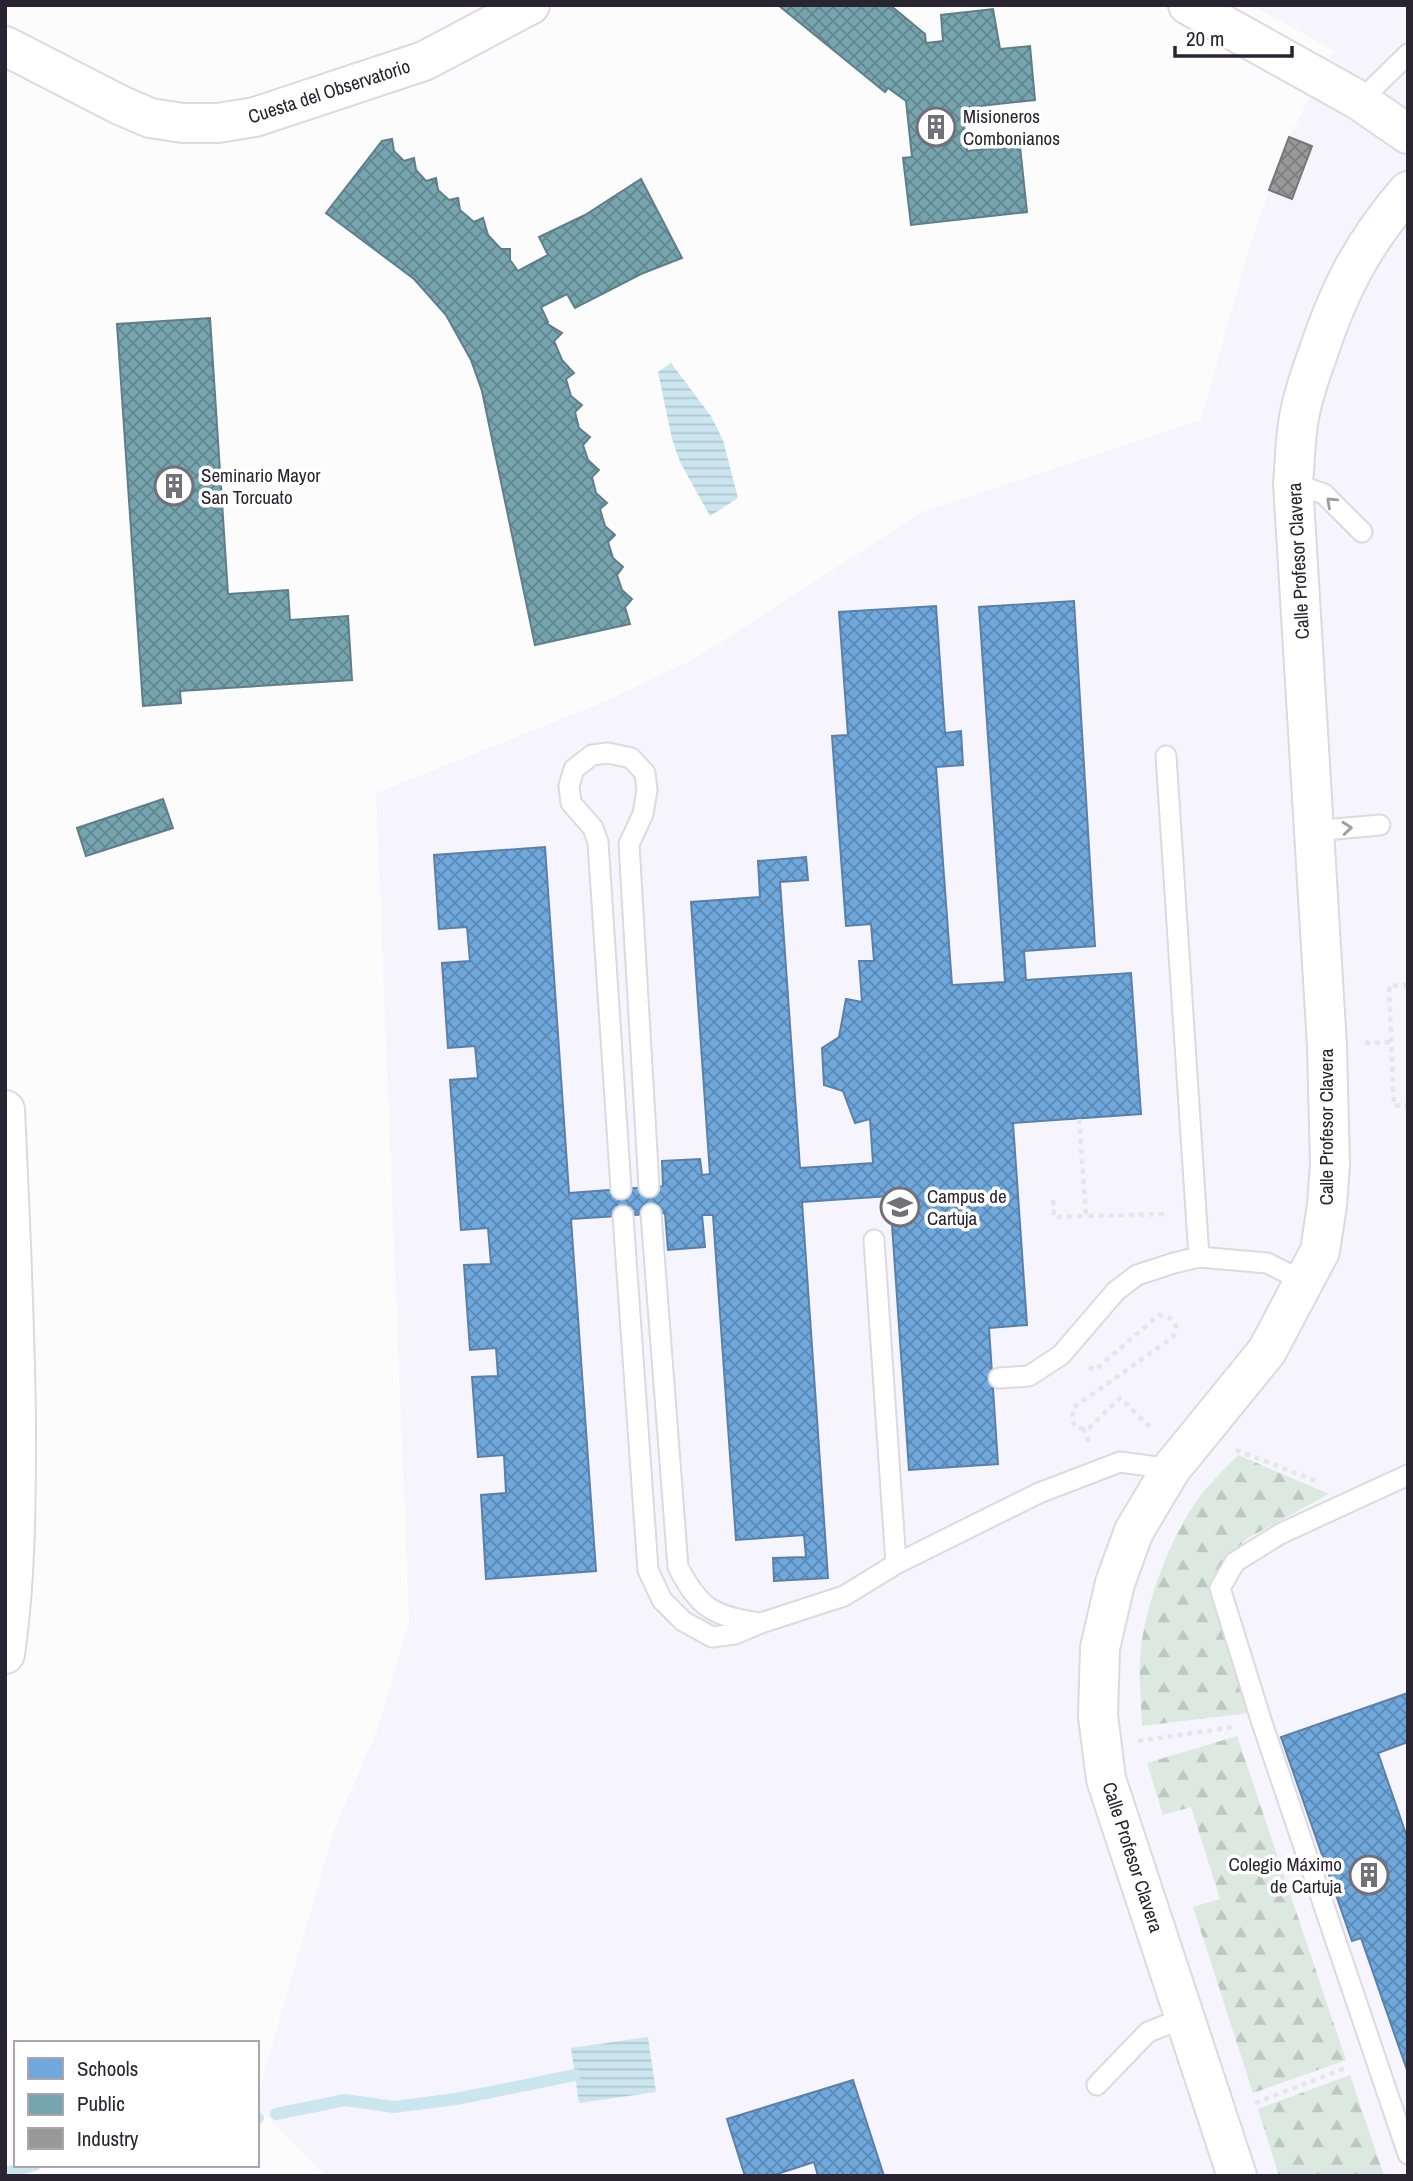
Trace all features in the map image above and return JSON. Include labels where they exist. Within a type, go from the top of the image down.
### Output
[{"type":"street","name":"Cuesta del Observatorio","points":[[5,46],[150,118],[183,123],[218,123],[256,117],[424,61],[530,5]]},
{"type":"street","points":[[1188,5],[1360,102],[1408,134]]},
{"type":"street","name":"Calle Profesor Clavera","points":[[1237,2176],[1106,1779],[1098,1716],[1100,1648],[1115,1583],[1134,1531],[1171,1469],[1267,1351],[1320,1251],[1328,1205],[1330,1164],[1327,1046],[1293,483],[1298,422],[1310,375],[1348,274],[1371,238],[1408,191]]},
{"type":"street","points":[[5,1110],[15,1336],[17,1525],[13,1602],[5,1654]]},
{"type":"lane","points":[[1360,102],[1408,54]]},
{"type":"lane","points":[[1293,483],[1324,494],[1362,532]]},
{"type":"lane","points":[[621,1189],[598,842],[593,828],[571,803],[569,786],[574,769],[592,755],[608,753],[631,758],[645,772],[648,790],[643,814],[629,844],[649,1187]]},
{"type":"lane","points":[[1167,755],[1199,1257]]},
{"type":"lane","points":[[1313,831],[1380,825]]},
{"type":"lane","points":[[651,1214],[678,1567],[692,1594],[709,1609],[736,1619],[761,1623]]},
{"type":"lane","points":[[623,1216],[648,1570],[662,1600],[683,1621],[712,1637],[735,1634],[844,1596],[896,1564],[1040,1493],[1120,1462],[1171,1469]]},
{"type":"lane","points":[[874,1240],[896,1564]]},
{"type":"lane","points":[[999,1378],[1029,1376],[1061,1355],[1116,1291],[1137,1275],[1199,1257],[1267,1263],[1305,1282]]},
{"type":"lane","points":[[1408,1475],[1280,1534],[1235,1562],[1220,1588],[1262,1723],[1408,2154]]},
{"type":"lane","points":[[1097,2085],[1148,2032],[1186,2017]]},
{"type":"path","points":[[1408,985],[1389,986],[1394,1106],[1408,1105]]},
{"type":"path","points":[[1361,1044],[1391,1042]]},
{"type":"path","points":[[1079,1119],[1086,1216]]},
{"type":"path","points":[[1053,1200],[1054,1217],[1177,1213]]},
{"type":"path","points":[[1088,1366],[1095,1370],[1159,1315],[1170,1318],[1176,1326],[1173,1337],[1073,1408],[1072,1420],[1076,1428],[1089,1428],[1121,1398],[1150,1427]]},
{"type":"path","points":[[1083,1428],[1090,1445]]},
{"type":"path","points":[[1229,1447],[1357,1497]]},
{"type":"path","points":[[1138,1741],[1262,1723]]},
{"type":"path","points":[[1249,2105],[1374,2056]]},
{"type":"shaded area","name":"Campus de Cartuja","points":[[1252,5],[1408,5],[1408,2176],[326,2176],[259,2108],[259,2091],[334,1830],[378,1728],[409,1621],[376,793],[606,701],[696,658],[922,512],[1201,420],[1250,245],[1269,190],[1289,137],[1334,51]]},
{"type":"green space","points":[[1238,1455],[1329,1494],[1248,1538],[1226,1559],[1214,1583],[1215,1604],[1249,1713],[1142,1726],[1141,1645],[1158,1580],[1172,1544],[1191,1510],[1205,1490]]},
{"type":"green space","points":[[1237,1736],[1346,2060],[1253,2093],[1193,1907],[1220,1899],[1191,1807],[1163,1815],[1147,1763]]},
{"type":"green space","points":[[1350,2075],[1384,2176],[1279,2176],[1258,2109]]},
{"type":"water","points":[[671,363],[711,416],[723,440],[738,498],[710,516],[680,462],[672,439],[658,372]]},
{"type":"water","points":[[648,2037],[656,2092],[579,2103],[571,2048]]},
{"type":"building: Schools","points":[[1074,601],[1095,946],[1024,951],[1026,980],[1131,973],[1141,1114],[1013,1123],[1027,1325],[989,1328],[998,1464],[909,1470],[890,1196],[802,1202],[828,1578],[774,1581],[773,1558],[806,1557],[804,1535],[736,1540],[713,1215],[702,1215],[705,1247],[668,1250],[665,1213],[571,1219],[596,1571],[486,1579],[481,1495],[506,1493],[504,1455],[478,1457],[472,1377],[498,1376],[496,1348],[470,1350],[464,1265],[491,1264],[488,1228],[461,1230],[450,1080],[478,1078],[475,1046],[448,1048],[442,963],[470,961],[467,927],[439,929],[434,855],[545,847],[569,1193],[663,1186],[662,1161],[700,1159],[702,1175],[710,1174],[691,902],[760,897],[758,861],[806,857],[808,880],[780,882],[800,1168],[873,1163],[870,1119],[855,1123],[843,1091],[824,1085],[822,1048],[839,1037],[846,999],[862,1002],[859,961],[874,961],[871,924],[846,926],[832,736],[848,735],[839,612],[936,606],[945,733],[961,731],[963,765],[936,767],[952,985],[1005,982],[979,607]]},
{"type":"building: Schools","name":"Colegio Máximo de Cartuja","points":[[1408,1693],[1408,1742],[1378,1753],[1408,1840],[1408,2073],[1361,1938],[1352,1941],[1281,1737]]},
{"type":"building: Schools","points":[[853,2080],[884,2176],[818,2176],[814,2162],[771,2176],[745,2176],[727,2119]]},
{"type":"building: Public","name":"Misioneros Combonianos","points":[[778,5],[890,5],[925,34],[926,43],[943,41],[941,15],[993,9],[1000,49],[1030,46],[1035,100],[962,108],[967,151],[1020,146],[1027,212],[911,225],[903,158],[912,157],[906,101],[888,88],[885,92]]},
{"type":"building: Public","points":[[392,139],[394,151],[404,161],[414,158],[416,170],[426,181],[436,178],[438,190],[449,200],[458,198],[460,210],[474,222],[483,218],[488,235],[501,249],[510,249],[510,260],[518,271],[548,255],[539,237],[585,215],[641,179],[682,258],[641,274],[575,308],[567,294],[541,307],[548,322],[546,323],[562,333],[554,341],[562,360],[574,373],[566,379],[571,396],[582,405],[575,412],[579,428],[590,437],[583,445],[588,460],[599,470],[592,477],[596,493],[607,503],[600,509],[605,526],[615,535],[608,542],[613,558],[623,567],[617,575],[622,590],[632,599],[625,607],[630,624],[535,645],[482,391],[471,360],[446,315],[414,279],[326,213],[382,141]]},
{"type":"building: Public","name":"Seminario Mayor San Torcuato","points":[[210,318],[228,594],[288,590],[290,620],[348,616],[352,680],[180,691],[181,703],[143,706],[117,324]]},
{"type":"building: Public","points":[[163,799],[173,828],[86,856],[77,828]]},
{"type":"building: Industry","points":[[1289,137],[1312,146],[1292,199],[1269,190]]},
{"type":"waterway","points":[[276,2114],[345,2100],[394,2107],[456,2099],[575,2075]]},
{"type":"waterway","points":[[5,2173],[28,2167]]},
{"type":"place","name":"Misioneros Combonianos","points":[[936,127]]},
{"type":"place","name":"Seminario Mayor San Torcuato","points":[[174,486]]},
{"type":"place","name":"Campus de Cartuja","points":[[900,1207]]},
{"type":"place","name":"Colegio Máximo de Cartuja","points":[[1369,1875]]}]
